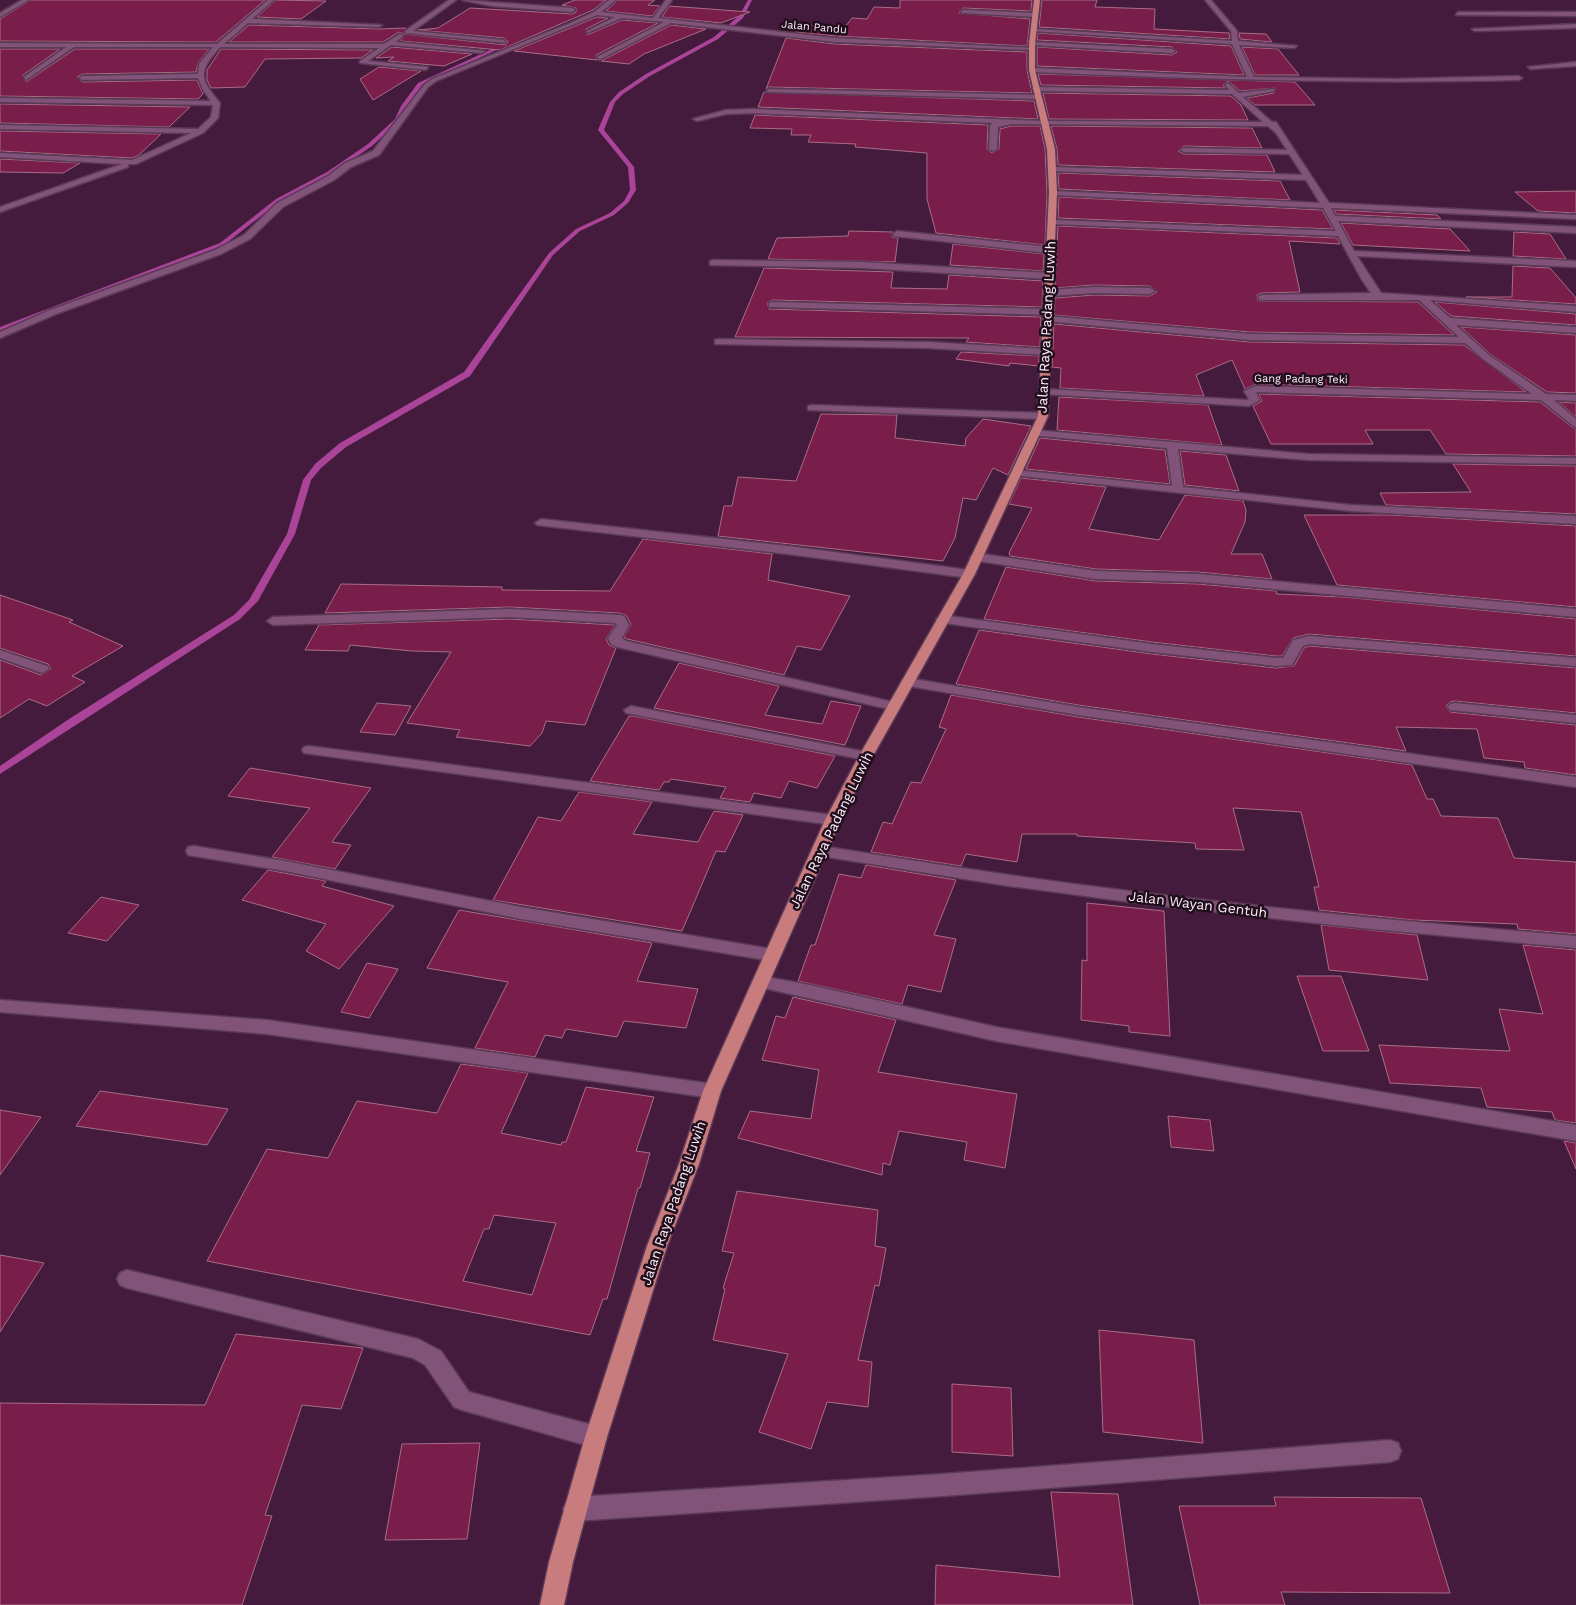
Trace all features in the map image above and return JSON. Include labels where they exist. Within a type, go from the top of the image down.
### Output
[{"type":"main road","name":"Jalan Raya Padang Luwih","points":[[552,1605],[575,1508],[596,1437],[656,1246],[689,1164],[712,1091],[772,955],[822,851],[833,820],[893,706],[969,574],[1043,416],[1046,392],[1046,352],[1050,293],[1049,250],[1053,222],[1053,193],[1051,149],[1032,70],[1037,0]]},
{"type":"street","points":[[0,15],[26,0]]},
{"type":"street","points":[[217,103],[208,94],[201,76],[202,64],[218,46],[271,0]]},
{"type":"street","points":[[453,0],[407,32],[504,42]]},
{"type":"street","points":[[465,0],[572,10]]},
{"type":"street","points":[[492,4],[500,0]]},
{"type":"street","points":[[0,335],[53,312],[225,250],[253,233],[280,205],[331,178],[348,165],[376,153],[426,86],[434,80],[596,13],[613,0]]},
{"type":"street","points":[[654,20],[669,0]]},
{"type":"street","points":[[1208,0],[1234,31],[1236,49],[1251,78]]},
{"type":"street","points":[[964,12],[1035,16]]},
{"type":"street","name":"Jalan Pandu","points":[[596,13],[835,40],[1033,41]]},
{"type":"street","points":[[1458,14],[1576,14]]},
{"type":"street","points":[[589,32],[621,16]]},
{"type":"street","points":[[249,21],[379,25]]},
{"type":"street","points":[[599,58],[672,21]]},
{"type":"street","points":[[1475,29],[1576,26]]},
{"type":"street","points":[[400,36],[362,62],[426,68]]},
{"type":"street","points":[[1033,41],[1235,43],[1294,46]]},
{"type":"street","points":[[1033,41],[1172,51]]},
{"type":"street","points":[[0,44],[386,45],[482,51]]},
{"type":"street","points":[[26,78],[73,45]]},
{"type":"street","points":[[1531,67],[1576,64]]},
{"type":"street","points":[[1032,70],[1221,78],[1413,81],[1519,78]]},
{"type":"street","points":[[82,78],[201,76]]},
{"type":"street","points":[[1221,78],[1273,124],[1293,152],[1325,204],[1366,280],[1378,296]]},
{"type":"street","points":[[768,91],[1255,94],[1272,90]]},
{"type":"street","points":[[0,100],[217,103]]},
{"type":"street","points":[[0,210],[133,162],[176,144],[200,131],[214,118],[217,103]]},
{"type":"street","points":[[698,120],[721,113],[752,111],[1044,124]]},
{"type":"street","points":[[993,149],[996,124],[1273,124]]},
{"type":"street","points":[[0,127],[200,131]]},
{"type":"street","points":[[1184,150],[1293,152]]},
{"type":"street","points":[[0,155],[133,162]]},
{"type":"street","points":[[1052,169],[1309,178]]},
{"type":"street","points":[[1053,193],[1576,217]]},
{"type":"street","points":[[1332,218],[1576,230]]},
{"type":"street","points":[[1053,222],[1341,234]]},
{"type":"street","points":[[897,234],[1049,250]]},
{"type":"street","points":[[1351,252],[1576,264]]},
{"type":"street","points":[[712,262],[878,266],[1049,276]]},
{"type":"street","points":[[1050,293],[1078,290],[1150,291]]},
{"type":"street","points":[[1421,297],[1486,357],[1545,398],[1576,425]]},
{"type":"street","points":[[1262,298],[1421,297],[1576,309]]},
{"type":"street","points":[[772,305],[1048,315],[1250,337],[1342,340],[1467,340]]},
{"type":"street","points":[[1446,320],[1576,330]]},
{"type":"street","points":[[718,342],[919,345],[1046,352]]},
{"type":"street","name":"Gang Padang Teki","points":[[1046,392],[1249,403],[1255,400],[1249,391],[1256,389],[1545,398]]},
{"type":"street","points":[[1545,398],[1576,398]]},
{"type":"street","points":[[812,408],[1043,416]]},
{"type":"street","points":[[1034,433],[1322,458],[1576,461]]},
{"type":"street","points":[[1172,446],[1178,489]]},
{"type":"street","points":[[1016,473],[1351,508],[1576,520]]},
{"type":"street","points":[[542,524],[788,550],[969,574]]},
{"type":"street","points":[[976,557],[1096,574],[1198,578],[1576,613]]},
{"type":"street","points":[[273,621],[510,613],[619,619],[623,625],[615,638],[616,641],[622,644],[893,706]]},
{"type":"street","points":[[942,619],[1152,648],[1276,662],[1287,662],[1298,643],[1309,640],[1576,662]]},
{"type":"street","points":[[0,654],[42,669]]},
{"type":"street","points":[[908,682],[1078,711],[1576,782]]},
{"type":"street","points":[[1455,707],[1576,719]]},
{"type":"street","points":[[631,710],[866,756]]},
{"type":"street","points":[[309,750],[833,820]]},
{"type":"street","points":[[194,851],[285,866],[522,913],[772,955]]},
{"type":"street","name":"Jalan Wayan Gentuh","points":[[822,851],[1002,880],[1118,894],[1277,913],[1576,942]]},
{"type":"street","points":[[761,982],[810,991],[996,1034],[1576,1133]]},
{"type":"street","points":[[0,1006],[267,1027],[712,1091]]},
{"type":"street","points":[[127,1279],[418,1349],[434,1358],[462,1400],[596,1437]]},
{"type":"street","points":[[575,1508],[943,1485],[1390,1451]]},
{"type":"building","points":[[31,0],[265,0],[216,42],[0,41],[0,19]]},
{"type":"building","points":[[276,0],[326,1],[301,19],[257,17]]},
{"type":"building","points":[[575,0],[606,0],[593,10],[500,50],[401,41],[404,34],[506,45],[508,42],[504,38],[418,30],[438,28],[470,8],[572,14],[576,12],[576,8],[562,5]]},
{"type":"building","points":[[618,0],[655,0],[648,5],[660,6],[652,16],[606,11]]},
{"type":"building","points":[[900,0],[1032,0],[1031,11],[963,8],[959,13],[1030,19],[1027,46],[835,36],[795,32],[805,25],[845,27],[852,18],[867,19],[874,7],[900,8]]},
{"type":"building","points":[[1042,0],[1097,0],[1095,7],[1155,9],[1154,29],[1229,33],[1230,39],[1039,27]]},
{"type":"building","points":[[669,6],[750,12],[721,23],[662,17]]},
{"type":"building","points":[[597,17],[608,18],[586,29],[587,35],[622,20],[658,23],[596,55],[597,60],[514,51]]},
{"type":"building","points":[[249,25],[379,29],[406,28],[404,34],[399,32],[383,42],[229,42]]},
{"type":"building","points":[[671,25],[706,29],[644,54],[629,64],[601,61]]},
{"type":"building","points":[[1038,33],[1231,46],[1244,75],[1037,66],[1037,47],[1172,55],[1177,52],[1172,47],[1037,40]]},
{"type":"building","points":[[1239,33],[1266,34],[1272,42],[1240,39]]},
{"type":"building","points":[[786,38],[835,44],[1027,52],[1027,70],[1032,93],[768,87],[766,89]]},
{"type":"building","points":[[392,47],[472,54],[444,66],[388,61],[394,57],[376,58]]},
{"type":"building","points":[[1242,47],[1278,49],[1299,75],[1255,75]]},
{"type":"building","points":[[0,49],[60,49],[23,75],[26,82],[75,49],[209,49],[198,63],[196,72],[82,74],[77,77],[82,82],[197,80],[203,94],[198,99],[0,96]]},
{"type":"building","points":[[221,49],[373,50],[361,58],[265,59],[245,87],[211,88],[207,80],[207,70]]},
{"type":"building","points":[[379,67],[421,71],[373,100],[360,79]]},
{"type":"building","points":[[1038,74],[1295,82],[1315,105],[1255,105],[1247,98],[1274,93],[1275,88],[1240,91],[1228,81],[1223,85],[1225,88],[1041,85]]},
{"type":"building","points":[[764,92],[1034,101],[1038,119],[758,107]]},
{"type":"building","points":[[1043,93],[1231,96],[1241,105],[1248,120],[1049,119]]},
{"type":"building","points":[[0,104],[190,107],[169,127],[0,123]]},
{"type":"building","points":[[755,115],[988,125],[987,149],[992,153],[999,149],[1000,129],[1011,126],[1040,126],[1045,149],[1047,193],[1045,245],[936,233],[927,199],[927,153],[855,147],[856,144],[808,142],[811,135],[791,135],[792,129],[750,128]]},
{"type":"building","points":[[1051,126],[1252,128],[1262,148],[1184,146],[1178,151],[1184,154],[1267,155],[1275,172],[1058,165],[1057,149]]},
{"type":"building","points":[[0,131],[161,134],[139,155],[132,158],[0,151]]},
{"type":"building","points":[[0,159],[80,163],[63,173],[0,172]]},
{"type":"building","points":[[1058,173],[1280,181],[1290,200],[1059,189]]},
{"type":"building","points":[[1576,191],[1576,213],[1538,211],[1515,192]]},
{"type":"building","points":[[1059,197],[1322,210],[1333,229],[1058,218]]},
{"type":"building","points":[[1334,210],[1437,215],[1441,219],[1336,214]]},
{"type":"building","points":[[1341,223],[1450,229],[1470,251],[1353,245]]},
{"type":"building","points":[[1058,226],[1337,238],[1340,244],[1289,241],[1300,292],[1261,293],[1257,295],[1258,301],[1418,302],[1454,335],[1250,332],[1054,315],[1055,298],[1094,295],[1150,296],[1157,292],[1150,286],[1094,285],[1055,288]]},
{"type":"building","points":[[849,231],[893,232],[892,237],[898,238],[895,262],[768,259],[777,238],[848,236]]},
{"type":"building","points":[[1514,232],[1550,234],[1566,259],[1513,256]]},
{"type":"building","points":[[953,244],[1044,254],[1043,271],[950,265]]},
{"type":"building","points":[[1513,266],[1550,268],[1576,298],[1576,304],[1466,297],[1512,297]]},
{"type":"building","points":[[764,268],[893,272],[891,288],[947,289],[949,275],[1043,281],[1042,307],[772,300],[767,303],[769,309],[1041,317],[1040,347],[966,342],[969,338],[735,337]]},
{"type":"building","points":[[1435,302],[1576,314],[1576,325],[1451,316]]},
{"type":"building","points":[[1054,324],[1250,342],[1464,345],[1526,392],[1256,384],[1245,389],[1232,360],[1196,375],[1204,396],[1060,388],[1061,368],[1052,367]]},
{"type":"building","points":[[1461,327],[1576,335],[1576,393],[1547,392],[1490,354]]},
{"type":"building","points":[[961,352],[1039,356],[1039,366],[1010,363],[1009,366],[956,359]]},
{"type":"building","points":[[1259,394],[1540,402],[1576,430],[1576,456],[1446,454],[1430,430],[1365,430],[1373,444],[1271,444],[1253,406],[1262,401]]},
{"type":"building","points":[[1059,397],[1208,405],[1222,445],[1057,430]]},
{"type":"building","points":[[1559,402],[1576,403],[1576,417]]},
{"type":"building","points":[[821,414],[897,415],[895,438],[965,446],[966,438],[983,419],[1031,426],[1008,475],[993,468],[976,500],[963,498],[955,538],[943,561],[718,536],[724,506],[732,506],[738,477],[796,481]]},
{"type":"building","points":[[1040,438],[1165,450],[1170,484],[1026,469]]},
{"type":"building","points":[[1180,451],[1226,455],[1239,491],[1185,485]]},
{"type":"building","points":[[1453,464],[1576,466],[1576,514],[1386,505],[1380,493],[1471,492]]},
{"type":"building","points":[[1021,478],[1106,487],[1089,529],[1159,540],[1185,495],[1243,501],[1246,510],[1245,522],[1231,554],[1262,554],[1272,579],[1198,572],[1096,569],[1010,556],[1009,553],[1032,508],[1009,504]]},
{"type":"building","points":[[1304,515],[1392,515],[1576,526],[1576,607],[1337,585]]},
{"type":"building","points":[[643,539],[772,554],[768,580],[850,596],[821,650],[797,646],[784,675],[627,639],[624,637],[631,624],[626,615],[619,613],[510,607],[325,613],[341,584],[502,587],[502,590],[610,591]]},
{"type":"building","points":[[1006,567],[1096,581],[1198,584],[1276,591],[1277,594],[1343,597],[1576,619],[1576,656],[1309,634],[1293,638],[1282,656],[1276,656],[1152,642],[984,619]]},
{"type":"building","points":[[0,595],[73,620],[69,622],[123,646],[72,676],[85,682],[47,706],[29,699],[0,718],[0,660],[41,675],[51,669],[48,664],[0,648]]},
{"type":"building","points":[[510,619],[615,625],[606,639],[609,645],[616,648],[585,725],[546,721],[542,733],[530,746],[456,737],[460,730],[407,723],[451,652],[412,651],[350,645],[348,651],[305,650],[319,625]]},
{"type":"building","points":[[979,630],[1152,654],[1276,668],[1294,666],[1304,648],[1309,646],[1576,668],[1576,713],[1455,701],[1450,702],[1446,706],[1450,712],[1576,725],[1576,775],[1525,768],[1524,762],[1484,758],[1477,729],[1396,727],[1406,751],[1078,705],[956,684]]},
{"type":"building","points":[[679,663],[779,686],[765,715],[822,724],[831,701],[861,706],[845,745],[654,708]]},
{"type":"building","points":[[951,695],[1078,717],[1412,765],[1427,799],[1433,799],[1441,816],[1498,818],[1514,858],[1576,862],[1576,934],[1518,929],[1517,924],[1413,920],[1319,910],[1314,887],[1319,887],[1301,812],[1233,808],[1244,850],[1196,849],[1195,843],[1077,836],[1077,834],[1022,834],[1017,862],[966,854],[961,866],[871,852],[883,822],[892,824],[911,782],[921,783],[946,729],[939,727]]},
{"type":"building","points":[[377,703],[411,706],[395,735],[360,732]]},
{"type":"building","points":[[629,716],[835,756],[817,788],[789,781],[781,798],[754,793],[750,802],[720,798],[726,787],[671,779],[669,782],[664,782],[659,790],[590,781]]},
{"type":"building","points":[[250,768],[371,788],[332,842],[351,845],[335,869],[272,857],[310,808],[228,796]]},
{"type":"building","points":[[579,792],[652,802],[633,834],[698,842],[714,811],[743,815],[725,852],[716,851],[682,931],[493,900],[538,817],[561,821]]},
{"type":"building","points":[[866,865],[956,880],[934,935],[956,939],[941,992],[908,985],[902,1004],[798,981],[811,945],[815,945],[839,874],[861,878]]},
{"type":"building","points":[[268,870],[326,881],[322,886],[394,906],[339,969],[306,951],[326,924],[242,900]]},
{"type":"building","points":[[101,897],[139,905],[107,941],[68,933]]},
{"type":"building","points":[[1087,903],[1164,911],[1170,1036],[1129,1032],[1129,1026],[1081,1020],[1082,960],[1087,961]]},
{"type":"building","points":[[459,910],[652,943],[637,981],[698,989],[686,1028],[624,1021],[617,1037],[566,1029],[562,1038],[545,1035],[535,1057],[475,1048],[508,982],[427,968]]},
{"type":"building","points":[[1321,925],[1417,935],[1428,980],[1329,970]]},
{"type":"building","points":[[1523,945],[1576,950],[1576,1123],[1555,1120],[1552,1112],[1487,1107],[1481,1088],[1390,1083],[1379,1045],[1510,1051],[1499,1009],[1543,1014]]},
{"type":"building","points":[[367,963],[398,969],[369,1018],[341,1012]]},
{"type":"building","points":[[1297,976],[1341,976],[1369,1051],[1323,1051]]},
{"type":"building","points":[[793,997],[896,1020],[878,1072],[1017,1094],[1005,1168],[964,1160],[967,1142],[899,1131],[890,1165],[883,1163],[882,1175],[738,1138],[750,1111],[811,1119],[819,1070],[762,1060],[776,1016],[785,1018]]},
{"type":"building","points":[[461,1064],[528,1073],[501,1133],[561,1145],[562,1142],[566,1142],[586,1087],[654,1097],[636,1151],[650,1153],[640,1188],[638,1188],[607,1299],[603,1299],[590,1335],[207,1261],[267,1149],[328,1158],[357,1101],[437,1113]],"holes":[[[494,1215],[556,1223],[532,1295],[463,1281],[484,1229],[489,1229]]]},
{"type":"building","points":[[100,1091],[228,1109],[207,1145],[76,1126]]},
{"type":"building","points":[[0,1110],[41,1117],[0,1175]]},
{"type":"building","points":[[1168,1116],[1210,1120],[1214,1151],[1171,1147]]},
{"type":"building","points":[[1564,1141],[1576,1143],[1576,1169]]},
{"type":"building","points":[[737,1191],[878,1210],[875,1246],[886,1248],[879,1286],[875,1285],[858,1360],[872,1362],[868,1407],[827,1402],[811,1449],[759,1432],[788,1354],[713,1340],[725,1289],[723,1288],[734,1253],[722,1251]]},
{"type":"building","points":[[0,1255],[44,1263],[0,1332]]},
{"type":"building","points":[[1099,1330],[1194,1340],[1203,1443],[1103,1432]]},
{"type":"building","points":[[236,1334],[363,1348],[341,1409],[302,1405],[265,1515],[272,1516],[242,1605],[0,1605],[0,1403],[205,1405]]},
{"type":"building","points":[[952,1384],[1011,1388],[1013,1456],[952,1452]]},
{"type":"building","points":[[480,1443],[467,1539],[385,1540],[402,1444]]},
{"type":"building","points":[[1051,1492],[1118,1494],[1133,1605],[935,1605],[936,1565],[1060,1577]]},
{"type":"building","points":[[1274,1497],[1421,1498],[1450,1593],[1281,1592],[1285,1605],[1200,1605],[1179,1506],[1276,1506]]},
{"type":"waterway","points":[[0,771],[73,721],[237,617],[253,601],[291,534],[307,480],[318,466],[343,445],[467,374],[551,254],[578,230],[612,214],[626,202],[633,190],[631,167],[601,130],[613,102],[621,93],[648,75],[716,38],[741,17],[750,0]]},
{"type":"waterway","points":[[0,329],[222,244],[278,200],[329,173],[370,145],[397,120],[404,106],[420,84],[507,44]]}]
